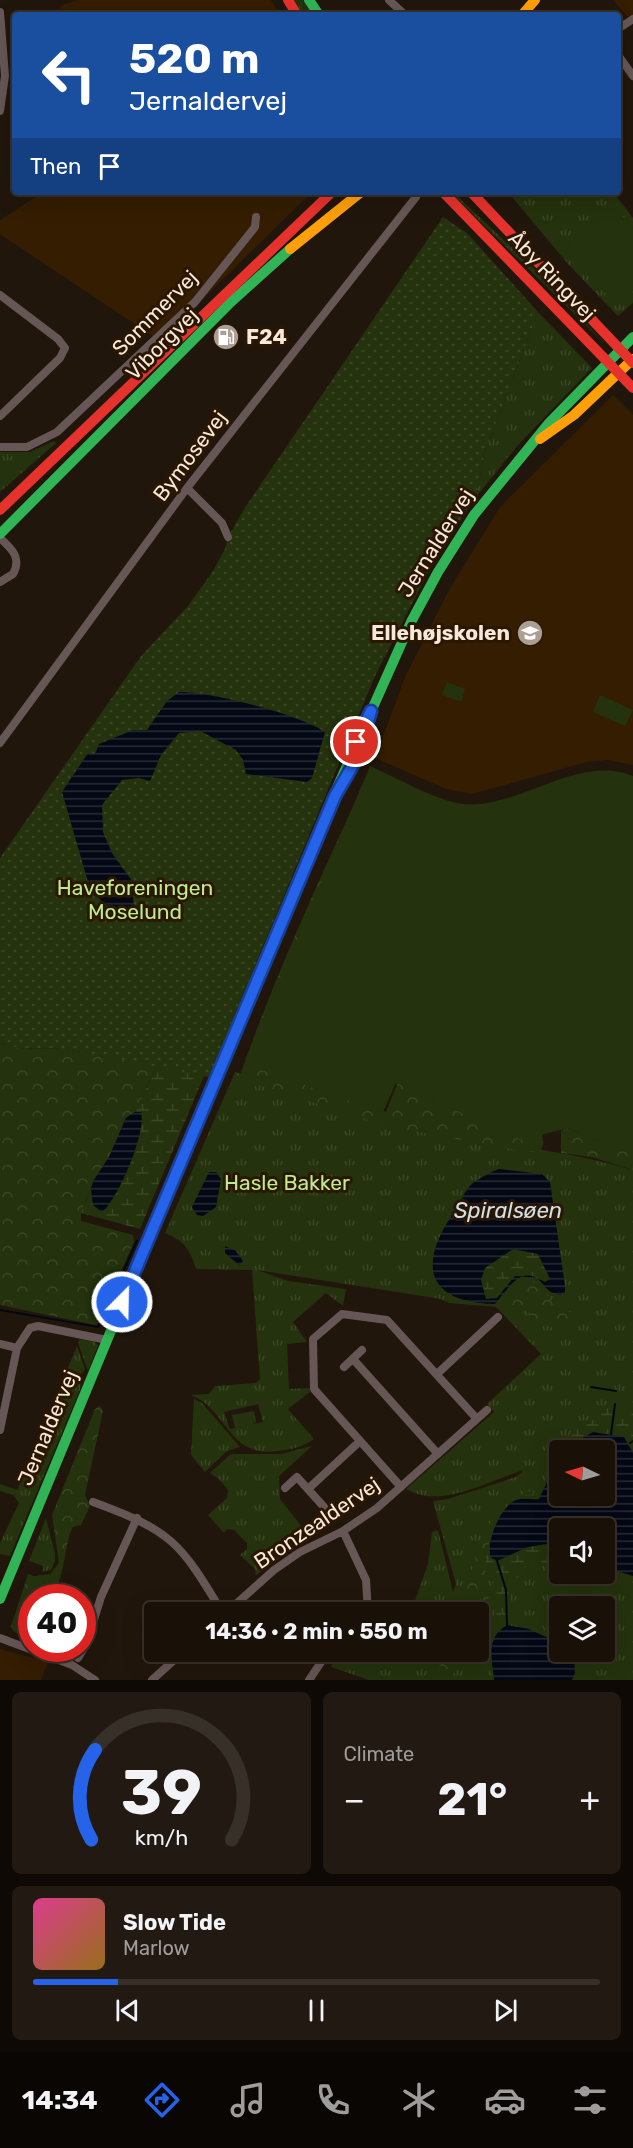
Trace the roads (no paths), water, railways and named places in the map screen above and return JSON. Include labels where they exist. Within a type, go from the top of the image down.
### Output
[{"type":"street","points":[[389,0],[402,12]]},
{"type":"street","points":[[525,12],[535,0]]},
{"type":"street","points":[[0,12],[2,62],[5,76],[0,111]]},
{"type":"street","points":[[621,59],[633,76]]},
{"type":"street","name":"Viborgvej","points":[[0,510],[329,195]]},
{"type":"street","name":"Viborgvej","points":[[0,536],[231,303],[309,232],[357,195]]},
{"type":"street","name":"Åby Ringvej","points":[[446,195],[633,388]]},
{"type":"street","name":"Åby Ringvej","points":[[474,195],[632,361]]},
{"type":"street","name":"Bymosevej","points":[[0,743],[188,488],[416,197]]},
{"type":"street","name":"Sommervej","points":[[0,447],[35,445],[68,422],[201,296],[255,227],[256,217]]},
{"type":"street","points":[[0,295],[58,339],[65,348],[60,358],[0,416]]},
{"type":"street","name":"Jernaldervej","points":[[0,1599],[106,1340],[335,796],[357,758],[371,711],[400,645],[453,547],[507,472],[537,440],[549,423],[633,338]]},
{"type":"street","name":"Jernaldervej","points":[[537,440],[574,415],[632,361]]},
{"type":"street","points":[[188,488],[222,523],[228,537]]},
{"type":"street","points":[[0,536],[13,550],[17,561],[13,574],[0,582]]},
{"type":"street","name":"Bronzealdervej","points":[[401,1487],[317,1394],[313,1384],[314,1339],[337,1317],[347,1314],[387,1320],[477,1419]]},
{"type":"street","points":[[437,1374],[498,1317]]},
{"type":"street","name":"Jernaldervej","points":[[0,1430],[17,1348],[28,1330],[35,1326],[106,1340]]},
{"type":"street","points":[[0,1344],[17,1348]]},
{"type":"street","points":[[344,1367],[362,1350]]},
{"type":"street","points":[[353,1359],[438,1454]]},
{"type":"street","name":"Bronzealdervej","points":[[237,1602],[292,1558],[343,1531],[377,1508],[487,1410]]},
{"type":"street","name":"Bronzealdervej","points":[[308,1489],[359,1442]]},
{"type":"street","name":"Bronzealdervej","points":[[285,1488],[297,1477],[333,1516],[339,1511]]},
{"type":"street","name":"Bronzealdervej","points":[[93,1502],[137,1518],[159,1530],[181,1549],[217,1602]]},
{"type":"street","points":[[96,1613],[137,1518]]},
{"type":"street","points":[[343,1531],[366,1580],[367,1602]]},
{"type":"street","points":[[0,1638],[72,1665],[95,1680]]},
{"type":"street","points":[[152,1680],[172,1662]]},
{"type":"street","points":[[309,1680],[321,1662]]},
{"type":"water","points":[[179,692],[211,695],[254,705],[296,718],[325,732],[312,778],[307,782],[246,774],[243,760],[236,750],[200,731],[179,733],[161,755],[150,781],[139,778],[122,780],[102,805],[103,832],[112,853],[132,881],[134,911],[130,914],[110,907],[100,899],[88,882],[62,792],[88,753],[95,754],[99,744],[133,730],[147,730],[167,701]]},
{"type":"water","points":[[135,1112],[141,1112],[142,1121],[136,1149],[116,1194],[102,1212],[93,1205],[91,1188],[109,1157],[126,1118]]},
{"type":"water","name":"Spiralsøen","points":[[499,1169],[542,1174],[550,1182],[565,1286],[565,1292],[560,1295],[549,1291],[535,1278],[545,1282],[550,1279],[538,1254],[513,1249],[485,1268],[481,1280],[486,1299],[497,1298],[515,1276],[523,1277],[509,1286],[495,1304],[471,1301],[452,1295],[440,1286],[434,1275],[433,1261],[436,1245],[465,1192],[474,1182]]},
{"type":"water","points":[[209,1172],[216,1172],[221,1179],[216,1207],[203,1216],[197,1215],[192,1207]]},
{"type":"water","points":[[225,1246],[236,1251],[243,1261],[239,1265],[225,1253]]},
{"type":"water","points":[[593,1432],[624,1437],[633,1453],[633,1576],[615,1570],[615,1518],[549,1518],[549,1544],[528,1547],[497,1561],[490,1557],[492,1534],[504,1510],[519,1499],[539,1499],[549,1478],[549,1506],[615,1506],[615,1440],[579,1440]]},
{"type":"water","points":[[507,1625],[529,1629],[549,1638],[549,1662],[574,1662],[575,1673],[572,1680],[494,1680],[491,1649],[495,1636]]},
{"type":"waterway","points":[[0,1310],[98,1327],[137,1241]]},
{"type":"waterway","points":[[591,1387],[616,1391]]},
{"type":"waterway","points":[[611,1434],[615,1404]]},
{"type":"waterway","points":[[497,1561],[506,1590],[507,1625]]},
{"type":"place","name":"F24","points":[[226,337]]},
{"type":"place","name":"Ellehøjskolen","points":[[530,633]]},
{"type":"park label","name":"Haveforeningen Moselund","points":[[135,900]]},
{"type":"park label","name":"Hasle Bakker","points":[[287,1183]]}]
